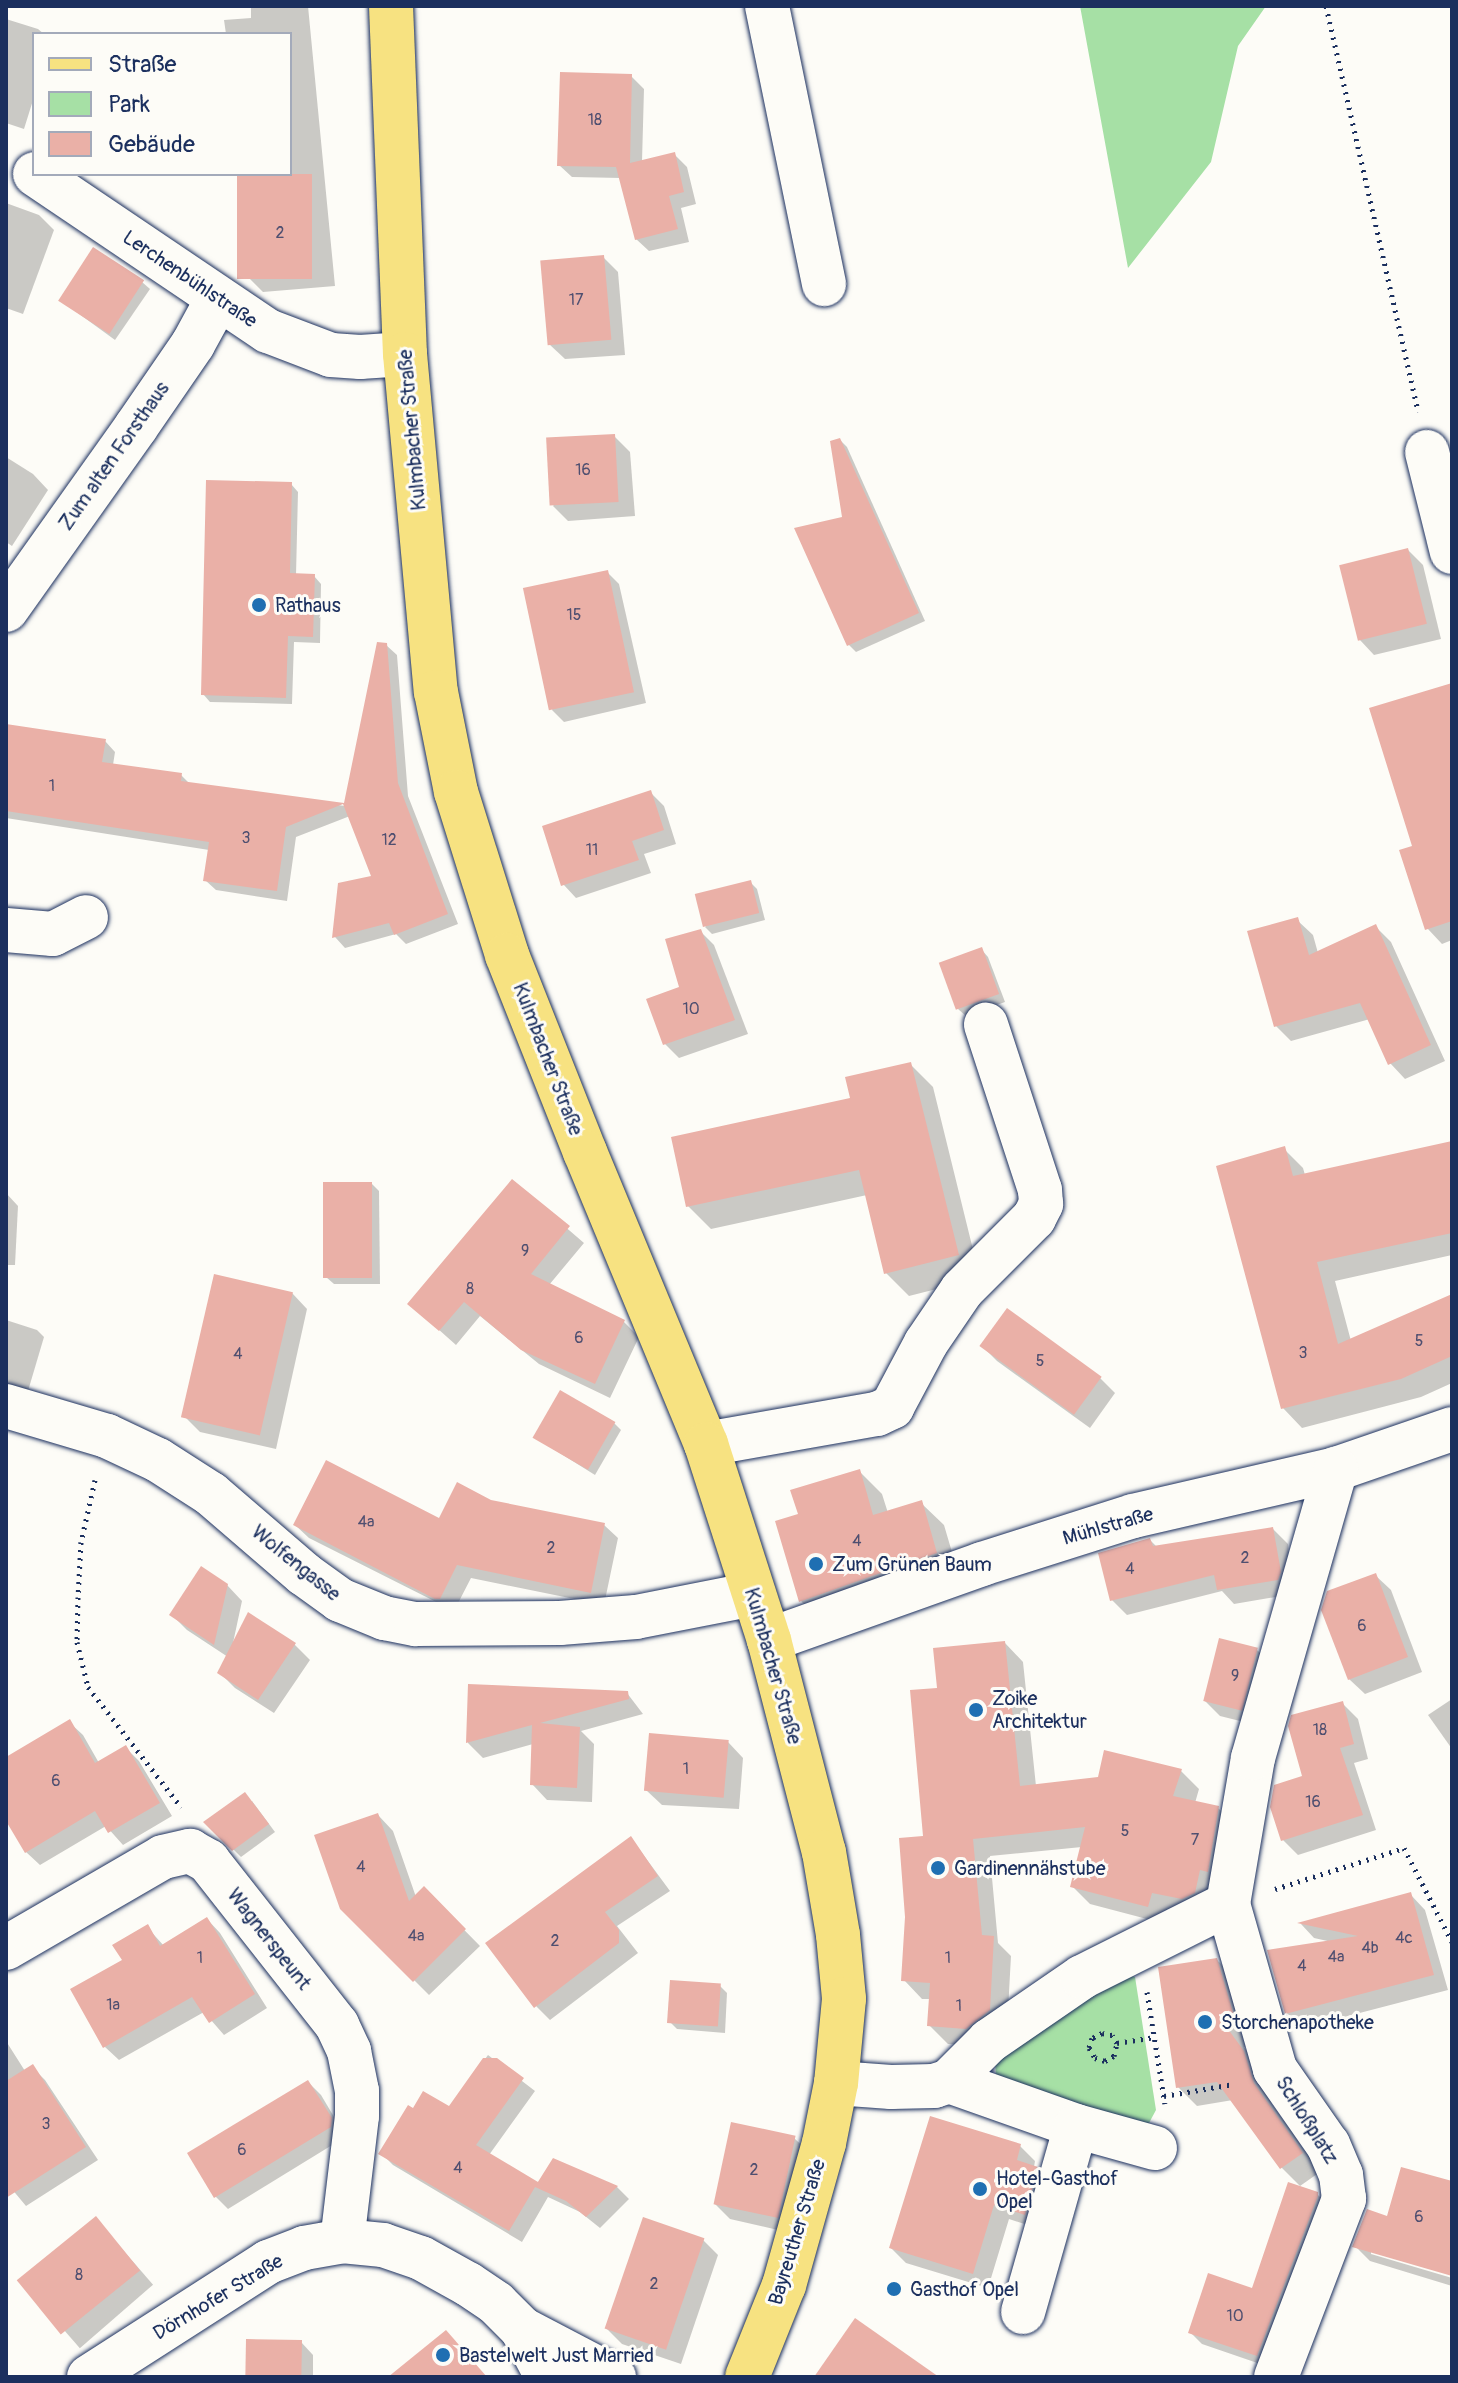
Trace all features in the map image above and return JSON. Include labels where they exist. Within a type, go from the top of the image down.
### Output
[{"type":"main road","name":"Kulmbacher Straße","points":[[391,6],[405,354],[436,692],[456,792],[507,955],[706,1444],[769,1640],[824,1852],[838,1935],[844,1999],[836,2083]]},
{"type":"main road","name":"Bayreuther Straße","points":[[747,2377],[784,2285],[807,2214],[836,2083]]},
{"type":"street","points":[[767,6],[824,284]]},
{"type":"street","name":"Lerchenbühlstraße","points":[[6,154],[32,173]]},
{"type":"street","name":"Lerchenbühlstraße","points":[[37,176],[217,300],[268,331],[331,355],[405,354]]},
{"type":"street","name":"Zum alten Forsthaus","points":[[6,610],[193,344],[217,300]]},
{"type":"street","points":[[1427,452],[1452,552]]},
{"type":"street","points":[[6,930],[53,934],[86,917]]},
{"type":"street","points":[[706,1444],[877,1414],[892,1407],[926,1343],[962,1290],[1034,1218],[1041,1204],[1040,1190],[986,1025]]},
{"type":"street","name":"Wolfengasse","points":[[6,1406],[107,1436],[158,1460],[211,1494],[304,1574],[340,1600],[384,1618],[416,1624],[560,1623],[636,1617],[753,1594]]},
{"type":"street","name":"Mühlstraße","points":[[769,1640],[982,1564],[1133,1516],[1336,1469],[1452,1429]]},
{"type":"street","name":"Schloßplatz","points":[[1276,2377],[1344,2199],[1341,2175],[1328,2145],[1275,2069],[1228,1904],[1253,1758],[1336,1469]]},
{"type":"street","points":[[6,1948],[163,1857],[190,1851]]},
{"type":"street","name":"Wagnerspeunt","points":[[190,1851],[208,1861],[337,2025],[349,2051],[357,2091],[357,2116],[342,2241]]},
{"type":"street","points":[[836,2083],[891,2087],[934,2086],[949,2081],[989,2041],[1082,1977],[1228,1904]]},
{"type":"street","points":[[949,2081],[1076,2126],[1155,2148]]},
{"type":"street","points":[[1023,2312],[1076,2126]]},
{"type":"street","name":"Dörnhofer Straße","points":[[89,2377],[268,2262],[304,2248],[342,2241],[383,2245],[421,2258],[496,2303],[522,2329],[614,2377]]},
{"type":"street","name":"Dörnhofer Straße","points":[[522,2329],[547,2377]]},
{"type":"path","points":[[1326,6],[1427,452]]},
{"type":"path","points":[[107,1436],[81,1542],[77,1642],[88,1687],[195,1824],[197,1837],[190,1851]]},
{"type":"path","points":[[1228,1904],[1404,1848],[1452,1942]]},
{"type":"path","points":[[1147,1995],[1164,2096],[1163,2128],[1155,2148]]},
{"type":"path","points":[[1102,2033],[1112,2035],[1117,2043],[1117,2052],[1105,2061],[1095,2058],[1089,2048],[1092,2038],[1102,2033]]},
{"type":"path","points":[[1117,2043],[1154,2037]]},
{"type":"path","points":[[1164,2096],[1229,2085]]},
{"type":"green space","points":[[1080,6],[1266,6],[1238,46],[1211,162],[1128,268]]},
{"type":"green space","points":[[1123,1973],[1135,1977],[1156,2110],[1149,2123],[1142,2125],[996,2076],[995,2061]]},
{"type":"building","points":[[560,72],[632,74],[630,163],[675,152],[684,192],[669,196],[678,229],[635,240],[616,167],[557,166]]},
{"type":"building","points":[[312,174],[312,279],[237,279],[237,176]]},
{"type":"building","points":[[93,247],[144,280],[109,334],[58,301]]},
{"type":"building","points":[[604,255],[611,340],[548,345],[540,261]]},
{"type":"building","points":[[615,434],[619,502],[550,506],[546,438]]},
{"type":"building","points":[[840,438],[919,613],[847,646],[794,528],[842,517],[830,441]]},
{"type":"building","name":"Rathaus","points":[[206,480],[292,482],[290,573],[315,574],[313,637],[288,636],[286,698],[201,695]]},
{"type":"building","points":[[1408,548],[1427,624],[1358,641],[1339,565]]},
{"type":"building","points":[[608,570],[634,692],[549,710],[523,588]]},
{"type":"building","points":[[377,642],[387,643],[398,783],[448,914],[394,935],[389,923],[332,938],[338,883],[371,876],[343,804],[286,827],[277,891],[203,881],[209,842],[6,811],[6,724],[106,739],[102,762],[182,773],[181,781],[344,803]]},
{"type":"building","points":[[1452,683],[1452,921],[1425,930],[1399,850],[1412,846],[1369,708]]},
{"type":"building","points":[[651,790],[664,830],[632,841],[639,860],[561,886],[542,826]]},
{"type":"building","points":[[751,880],[759,913],[703,927],[695,894]]},
{"type":"building","points":[[1298,917],[1309,955],[1376,924],[1431,1045],[1388,1065],[1360,1003],[1274,1027],[1247,931]]},
{"type":"building","points":[[701,929],[735,1020],[663,1045],[646,999],[679,987],[665,939]]},
{"type":"building","points":[[982,947],[999,994],[956,1010],[939,963]]},
{"type":"building","points":[[911,1062],[959,1255],[884,1274],[859,1170],[686,1207],[671,1137],[850,1098],[845,1077]]},
{"type":"building","points":[[1452,1141],[1452,1233],[1317,1262],[1338,1344],[1452,1294],[1452,1356],[1401,1379],[1281,1409],[1216,1166],[1285,1146],[1293,1176]]},
{"type":"building","points":[[512,1179],[570,1226],[531,1274],[625,1320],[595,1384],[521,1350],[464,1302],[439,1331],[407,1304]]},
{"type":"building","points":[[323,1182],[372,1182],[372,1278],[323,1278]]},
{"type":"building","points":[[214,1274],[293,1292],[260,1435],[181,1417]]},
{"type":"building","points":[[1007,1308],[1102,1377],[1074,1415],[979,1346]]},
{"type":"building","points":[[560,1390],[615,1422],[588,1470],[532,1438]]},
{"type":"building","points":[[326,1460],[439,1518],[457,1482],[491,1500],[605,1523],[591,1593],[457,1565],[440,1599],[435,1599],[293,1525]]},
{"type":"building","points":[[860,1469],[873,1515],[922,1500],[937,1553],[799,1602],[775,1521],[798,1514],[790,1490]]},
{"type":"building","points":[[1273,1527],[1281,1572],[1278,1580],[1217,1590],[1214,1575],[1110,1601],[1098,1553],[1150,1538],[1153,1546]]},
{"type":"building","points":[[201,1566],[228,1584],[214,1645],[169,1615]]},
{"type":"building","points":[[1376,1573],[1408,1657],[1348,1680],[1321,1610],[1327,1591]]},
{"type":"building","points":[[248,1612],[296,1643],[258,1700],[217,1673]]},
{"type":"building","points":[[1219,1638],[1258,1648],[1242,1711],[1203,1701]]},
{"type":"building","points":[[1005,1641],[1020,1786],[1098,1777],[1104,1750],[1182,1769],[1173,1796],[1219,1806],[1208,1872],[1200,1870],[1195,1893],[1182,1899],[1152,1893],[1148,1907],[1070,1887],[1085,1827],[973,1839],[982,1935],[994,1936],[990,2010],[966,2029],[927,2026],[930,1983],[901,1981],[905,1917],[899,1838],[923,1836],[910,1690],[937,1688],[933,1648]]},
{"type":"building","points":[[468,1684],[628,1691],[629,1699],[540,1723],[580,1727],[577,1788],[530,1785],[532,1725],[466,1743]]},
{"type":"building","points":[[1343,1701],[1354,1744],[1340,1748],[1363,1815],[1281,1841],[1270,1807],[1274,1785],[1302,1776],[1288,1726],[1291,1715]]},
{"type":"building","points":[[70,1719],[95,1763],[126,1745],[160,1803],[108,1833],[95,1811],[25,1853],[6,1821],[6,1757]]},
{"type":"building","points":[[649,1733],[729,1740],[724,1798],[644,1791]]},
{"type":"building","points":[[245,1792],[269,1824],[232,1851],[203,1822]]},
{"type":"building","points":[[378,1813],[409,1901],[424,1886],[466,1929],[413,1982],[340,1909],[314,1835]]},
{"type":"building","points":[[631,1836],[658,1876],[605,1912],[619,1930],[619,1943],[534,2008],[485,1943]]},
{"type":"building","points":[[1411,1892],[1434,1975],[1285,2014],[1267,1950],[1358,1936],[1297,1923]]},
{"type":"building","points":[[207,1917],[255,1994],[209,2023],[192,1997],[103,2048],[70,1989],[122,1960],[112,1945],[148,1924],[160,1946]]},
{"type":"building","name":"Storchenapotheke","points":[[1217,1958],[1237,2026],[1228,2029],[1244,2051],[1254,2083],[1303,2153],[1280,2169],[1217,2082],[1176,2088],[1158,1967]]},
{"type":"building","points":[[670,1980],[721,1984],[718,2026],[667,2023]]},
{"type":"building","points":[[483,2058],[497,2058],[524,2078],[476,2145],[538,2182],[553,2158],[618,2186],[586,2217],[566,2201],[535,2187],[509,2231],[378,2154],[408,2105],[413,2108],[423,2091],[449,2106]]},
{"type":"building","points":[[33,2064],[86,2147],[6,2198],[6,2081]]},
{"type":"building","points":[[308,2080],[332,2118],[331,2127],[214,2198],[187,2153]]},
{"type":"building","name":"Hotel-Gasthof Opel","points":[[930,2116],[1021,2144],[1017,2160],[1038,2167],[1025,2215],[994,2205],[973,2274],[889,2248]]},
{"type":"building","points":[[731,2122],[796,2136],[778,2218],[714,2204]]},
{"type":"building","points":[[1401,2167],[1452,2181],[1452,2276],[1352,2247],[1367,2209],[1387,2216]]},
{"type":"building","points":[[1288,2182],[1318,2192],[1318,2196],[1257,2356],[1188,2333],[1208,2273],[1252,2288]]},
{"type":"building","points":[[96,2216],[140,2270],[61,2335],[17,2280]]},
{"type":"building","points":[[643,2217],[704,2238],[666,2350],[605,2329]]},
{"type":"building","points":[[855,2318],[939,2377],[814,2377]]},
{"type":"building","name":"Bastelwelt Just Married","points":[[446,2330],[487,2377],[388,2377]]},
{"type":"building","points":[[246,2339],[302,2340],[301,2377],[245,2377]]},
{"type":"place","name":"Rathaus","points":[[259,605]]},
{"type":"place","name":"Zum Grünen Baum","points":[[816,1564]]},
{"type":"place","name":"Zoike Architektur","points":[[976,1710]]},
{"type":"place","name":"Gardinennähstube","points":[[938,1868]]},
{"type":"place","name":"Storchenapotheke","points":[[1205,2022]]},
{"type":"place","name":"Hotel-Gasthof Opel","points":[[980,2189]]},
{"type":"place","name":"Gasthof Opel","points":[[894,2289]]},
{"type":"place","name":"Bastelwelt Just Married","points":[[443,2355]]}]
